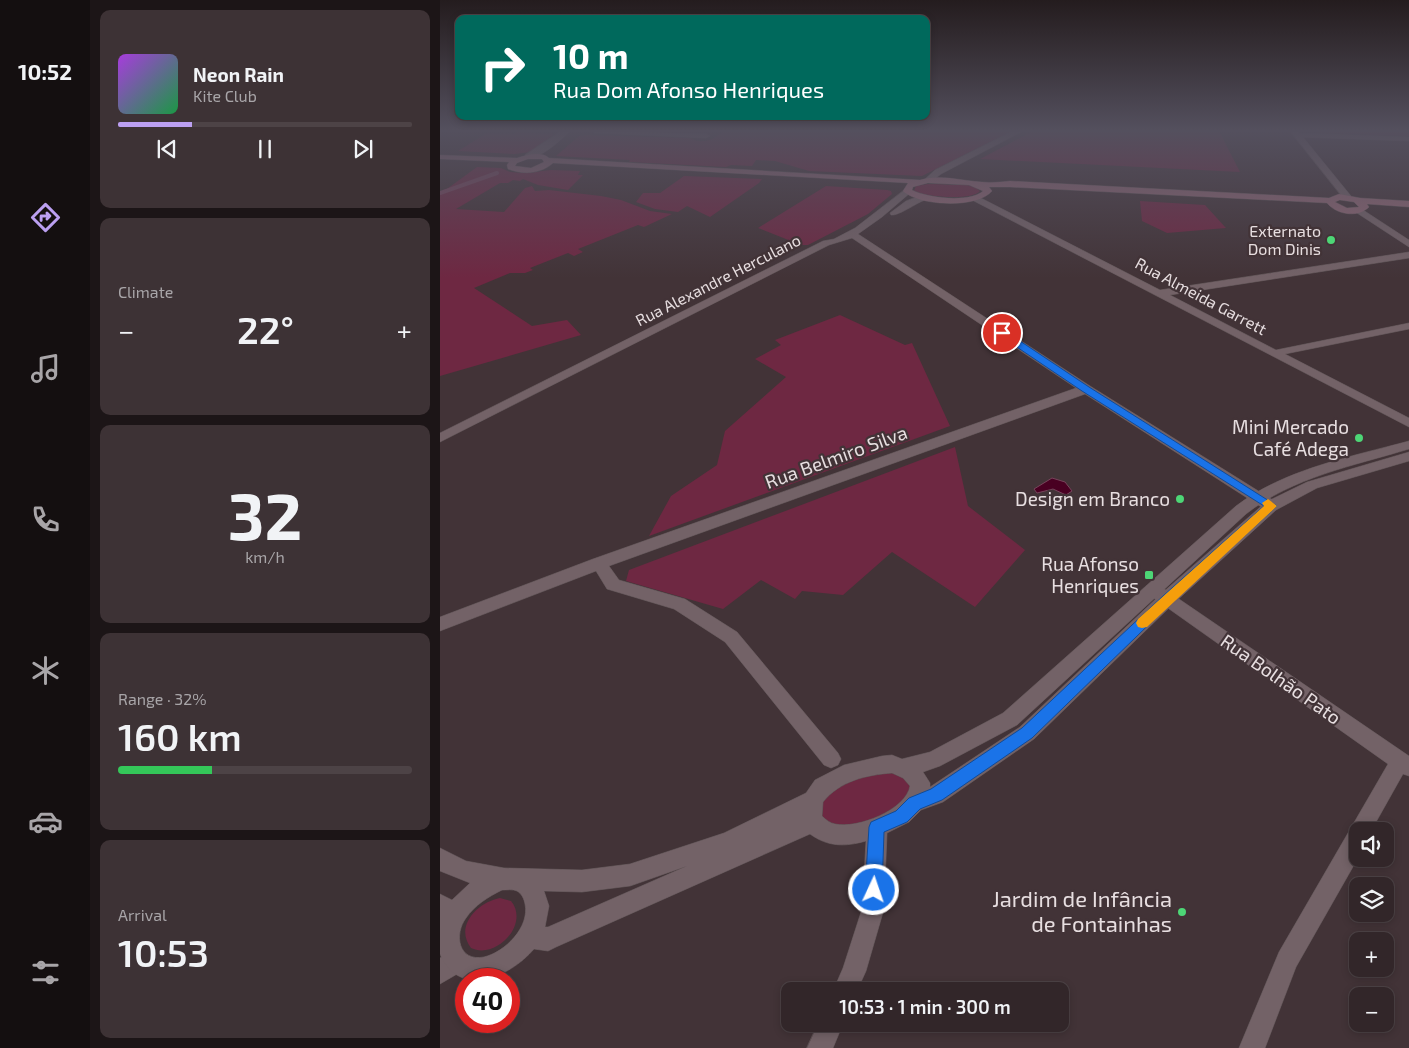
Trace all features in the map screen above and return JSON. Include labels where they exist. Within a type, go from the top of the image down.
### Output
[{"type":"main road","points":[[828,180],[893,184],[907,189],[912,195],[922,198],[978,199],[985,196],[984,188]]},
{"type":"main road","points":[[879,180],[918,182],[928,180],[984,188],[1333,202],[1348,198],[1362,206],[1409,208]]},
{"type":"main road","points":[[907,189],[918,182]]},
{"type":"main road","points":[[1333,202],[1350,211],[1362,206],[1409,204]]},
{"type":"street","points":[[1325,180],[1332,190],[1333,202]]},
{"type":"street","points":[[1332,180],[1348,198]]},
{"type":"street","name":"Rua Alexandre Herculano","points":[[856,232],[907,189]]},
{"type":"street","name":"Rua Alexandre Herculano","points":[[440,438],[834,247],[835,242],[856,232],[868,229],[910,203],[922,198]]},
{"type":"street","name":"Rua Almeida Garrett","points":[[978,199],[1409,423]]},
{"type":"street","points":[[1362,206],[1409,244]]},
{"type":"street","points":[[856,232],[1086,389],[1265,502]]},
{"type":"street","points":[[1160,293],[1409,255]]},
{"type":"street","points":[[1276,354],[1285,350],[1409,326]]},
{"type":"street","name":"Rua Alexandre Herculano","points":[[440,449],[621,351]]},
{"type":"street","name":"Rua Belmiro Silva","points":[[440,624],[599,563],[1086,389]]},
{"type":"street","points":[[905,767],[916,776],[920,783],[918,796],[914,804],[901,817],[877,827],[845,836],[834,835],[822,830],[813,822],[811,808],[813,800],[816,793],[830,782],[855,770],[885,764],[905,767],[933,760],[1010,720],[1160,595],[1265,502],[1295,478],[1409,445]]},
{"type":"street","points":[[1265,502],[1409,456]]},
{"type":"street","points":[[599,563],[612,585],[679,604],[731,637],[831,759]]},
{"type":"street","points":[[914,804],[936,795],[1027,733],[1160,595]]},
{"type":"street","name":"Rua Bolhão Pato","points":[[1160,595],[1405,764]]},
{"type":"street","points":[[1366,822],[1405,764]]},
{"type":"street","points":[[440,859],[463,871],[510,880],[531,887],[537,901],[536,918],[529,937],[518,950],[492,967],[478,970],[448,967],[447,911],[468,899],[484,886],[510,880],[582,881],[630,875],[728,842],[813,800]]},
{"type":"street","points":[[529,937],[548,939],[813,822]]},
{"type":"street","points":[[849,982],[873,908],[877,827]]},
{"type":"street","points":[[1252,1048],[1287,960],[1349,852]]},
{"type":"street","points":[[820,1048],[827,1032]]},
{"type":"shaded area","points":[[459,180],[522,180],[500,183],[456,209],[504,212],[525,188],[532,186],[535,191],[549,190],[601,196],[621,200],[650,211],[672,214],[644,227],[638,225],[578,249],[583,252],[574,256],[568,253],[530,268],[533,270],[525,273],[510,273],[474,288],[532,326],[567,320],[581,335],[440,376],[440,194]]},
{"type":"shaded area","points":[[525,180],[578,180],[568,190],[538,185]]},
{"type":"shaded area","points":[[678,180],[761,180],[710,217],[687,206],[678,212],[655,209],[636,202],[643,193],[660,193]]},
{"type":"shaded area","points":[[928,184],[969,185],[980,191],[968,196],[948,197],[928,195],[914,191],[916,186]]},
{"type":"shaded area","points":[[826,186],[887,190],[891,191],[892,194],[868,214],[808,245],[801,245],[758,228]]},
{"type":"shaded area","points":[[1140,201],[1205,205],[1226,228],[1167,233],[1142,221]]},
{"type":"shaded area","points":[[840,315],[905,345],[912,343],[950,426],[649,536],[671,496],[717,465],[725,431],[786,377],[755,359],[781,345],[775,340]]},
{"type":"shaded area","points":[[955,447],[968,506],[1025,550],[975,607],[892,552],[843,595],[802,591],[795,599],[761,580],[723,609],[626,581],[629,570]]},
{"type":"shaded area","points":[[1052,478],[1065,482],[1072,491],[1066,495],[1053,489],[1037,493],[1034,489]]},
{"type":"shaded area","points":[[897,770],[914,784],[908,803],[854,828],[828,824],[820,815],[821,797],[854,775]]},
{"type":"shaded area","points":[[500,898],[511,901],[516,910],[516,920],[508,938],[490,949],[471,948],[466,940],[465,931],[471,916],[484,904]]},
{"type":"waterway","points":[[440,193],[477,180]]},
{"type":"slow traffic","points":[[1142,623],[1271,506],[1268,503]]},
{"type":"place","name":"Externato Dom Dinis","points":[[1331,240]]},
{"type":"place","name":"Mini Mercado Café Adega","points":[[1359,438]]},
{"type":"place","name":"Design em Branco","points":[[1180,499]]},
{"type":"place","name":"Rua Afonso Henriques","points":[[1149,575]]},
{"type":"place","name":"Jardim de Infância de Fontainhas","points":[[1182,912]]},
{"type":"route","points":[[874,890],[877,827],[893,822],[901,817],[914,804],[936,795],[1027,733],[1167,600],[1271,506],[1086,389],[1002,333]]}]
